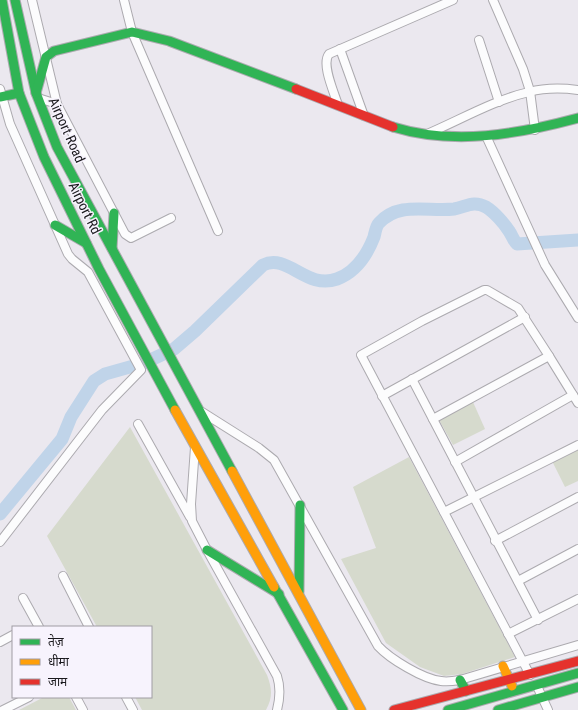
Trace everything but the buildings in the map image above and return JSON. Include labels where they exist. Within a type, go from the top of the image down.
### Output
[{"type":"main road","name":"Airport Rd","points":[[2,0],[19,93],[44,157],[99,269],[155,374],[280,594],[343,710]]},
{"type":"main road","name":"Airport Road","points":[[15,0],[37,96],[57,147],[361,710]]},
{"type":"main road","points":[[37,96],[46,57],[59,48],[132,32],[155,38],[338,105],[393,127],[425,135],[487,138],[535,130],[578,118]]},
{"type":"main road","points":[[0,94],[19,93]]},
{"type":"main road","points":[[112,249],[114,213]]},
{"type":"main road","points":[[55,225],[86,243]]},
{"type":"main road","points":[[299,593],[300,505]]},
{"type":"main road","points":[[207,550],[280,594]]},
{"type":"main road","points":[[394,710],[578,661]]},
{"type":"main road","points":[[503,666],[508,680],[523,703]]},
{"type":"main road","points":[[448,710],[472,707],[516,691],[578,673]]},
{"type":"main road","points":[[460,680],[466,691]]},
{"type":"main road","points":[[498,710],[578,687]]},
{"type":"street","points":[[32,0],[57,104],[125,234],[131,238],[171,218]]},
{"type":"street","points":[[124,0],[132,32],[218,232]]},
{"type":"street","points":[[338,105],[325,61],[329,54],[453,0]]},
{"type":"street","points":[[494,0],[523,69],[530,91],[535,130]]},
{"type":"street","points":[[479,40],[499,102]]},
{"type":"street","points":[[340,49],[364,116]]},
{"type":"street","points":[[425,135],[499,102],[530,91],[559,89],[578,90]]},
{"type":"street","points":[[0,94],[10,124],[70,257],[85,269],[140,367],[140,372],[102,410],[0,542]]},
{"type":"street","points":[[37,96],[57,104]]},
{"type":"street","points":[[487,138],[545,264],[578,318]]},
{"type":"street","points":[[455,462],[576,399],[525,317],[513,305],[484,290],[364,352],[361,355],[361,359],[530,675]]},
{"type":"street","points":[[382,396],[525,317]]},
{"type":"street","points":[[433,420],[549,356]]},
{"type":"street","points":[[412,379],[495,541],[518,580],[538,620]]},
{"type":"street","points":[[199,410],[269,455],[280,469],[378,646],[387,655],[432,679],[445,682],[460,680],[578,645]]},
{"type":"street","points":[[138,424],[277,676],[280,692],[277,710]]},
{"type":"street","points":[[192,521],[191,504],[196,445]]},
{"type":"street","points":[[444,512],[578,445]]},
{"type":"street","points":[[495,541],[578,497]]},
{"type":"street","points":[[518,580],[578,549]]},
{"type":"street","points":[[63,576],[88,626]]},
{"type":"street","points":[[23,598],[37,625]]},
{"type":"street","points":[[508,634],[578,599]]},
{"type":"street","points":[[0,642],[12,636]]},
{"type":"street","points":[[537,686],[548,710]]},
{"type":"street","points":[[3,710],[26,698]]},
{"type":"street","points":[[77,698],[83,710]]},
{"type":"street","points":[[127,698],[133,710]]},
{"type":"shaded area","points":[[473,402],[485,429],[453,445],[438,418]]},
{"type":"shaded area","points":[[130,427],[267,675],[271,692],[270,701],[266,710],[142,710],[136,698],[152,698],[152,626],[96,626],[47,536]]},
{"type":"shaded area","points":[[578,448],[578,481],[565,487],[552,461]]},
{"type":"shaded area","points":[[409,457],[515,657],[462,674],[444,676],[420,667],[386,643],[341,559],[376,548],[353,487]]},
{"type":"shaded area","points":[[42,698],[70,698],[76,710],[19,710]]},
{"type":"waterway","points":[[0,514],[62,439],[71,417],[94,381],[105,374],[144,363],[174,349],[195,331],[263,265],[272,263],[281,264],[316,280],[326,281],[337,279],[350,272],[360,262],[371,244],[378,224],[387,216],[405,210],[444,210],[473,204],[486,207],[499,218],[517,244],[578,240]]},
{"type":"traffic: fast","points":[[2,0],[19,93],[44,157],[99,269],[175,410]]},
{"type":"traffic: fast","points":[[15,0],[36,93],[57,147],[232,471]]},
{"type":"traffic: fast","points":[[36,93],[46,57],[54,51],[132,32],[169,41],[296,89]]},
{"type":"traffic: fast","points":[[0,97],[19,93]]},
{"type":"traffic: fast","points":[[393,127],[416,133],[440,136],[486,136],[532,129],[578,118]]},
{"type":"traffic: fast","points":[[112,248],[114,213]]},
{"type":"traffic: fast","points":[[55,225],[86,243]]},
{"type":"traffic: fast","points":[[299,592],[300,505]]},
{"type":"traffic: fast","points":[[207,550],[279,594]]},
{"type":"traffic: fast","points":[[274,587],[343,710]]},
{"type":"traffic: fast","points":[[448,710],[578,673]]},
{"type":"traffic: fast","points":[[460,680],[466,691]]},
{"type":"traffic: fast","points":[[498,710],[578,687]]},
{"type":"traffic: slow","points":[[175,410],[274,587]]},
{"type":"traffic: slow","points":[[232,471],[361,710]]},
{"type":"traffic: slow","points":[[503,666],[512,686]]},
{"type":"traffic: jam","points":[[296,89],[393,127]]},
{"type":"traffic: jam","points":[[394,710],[578,661]]}]
